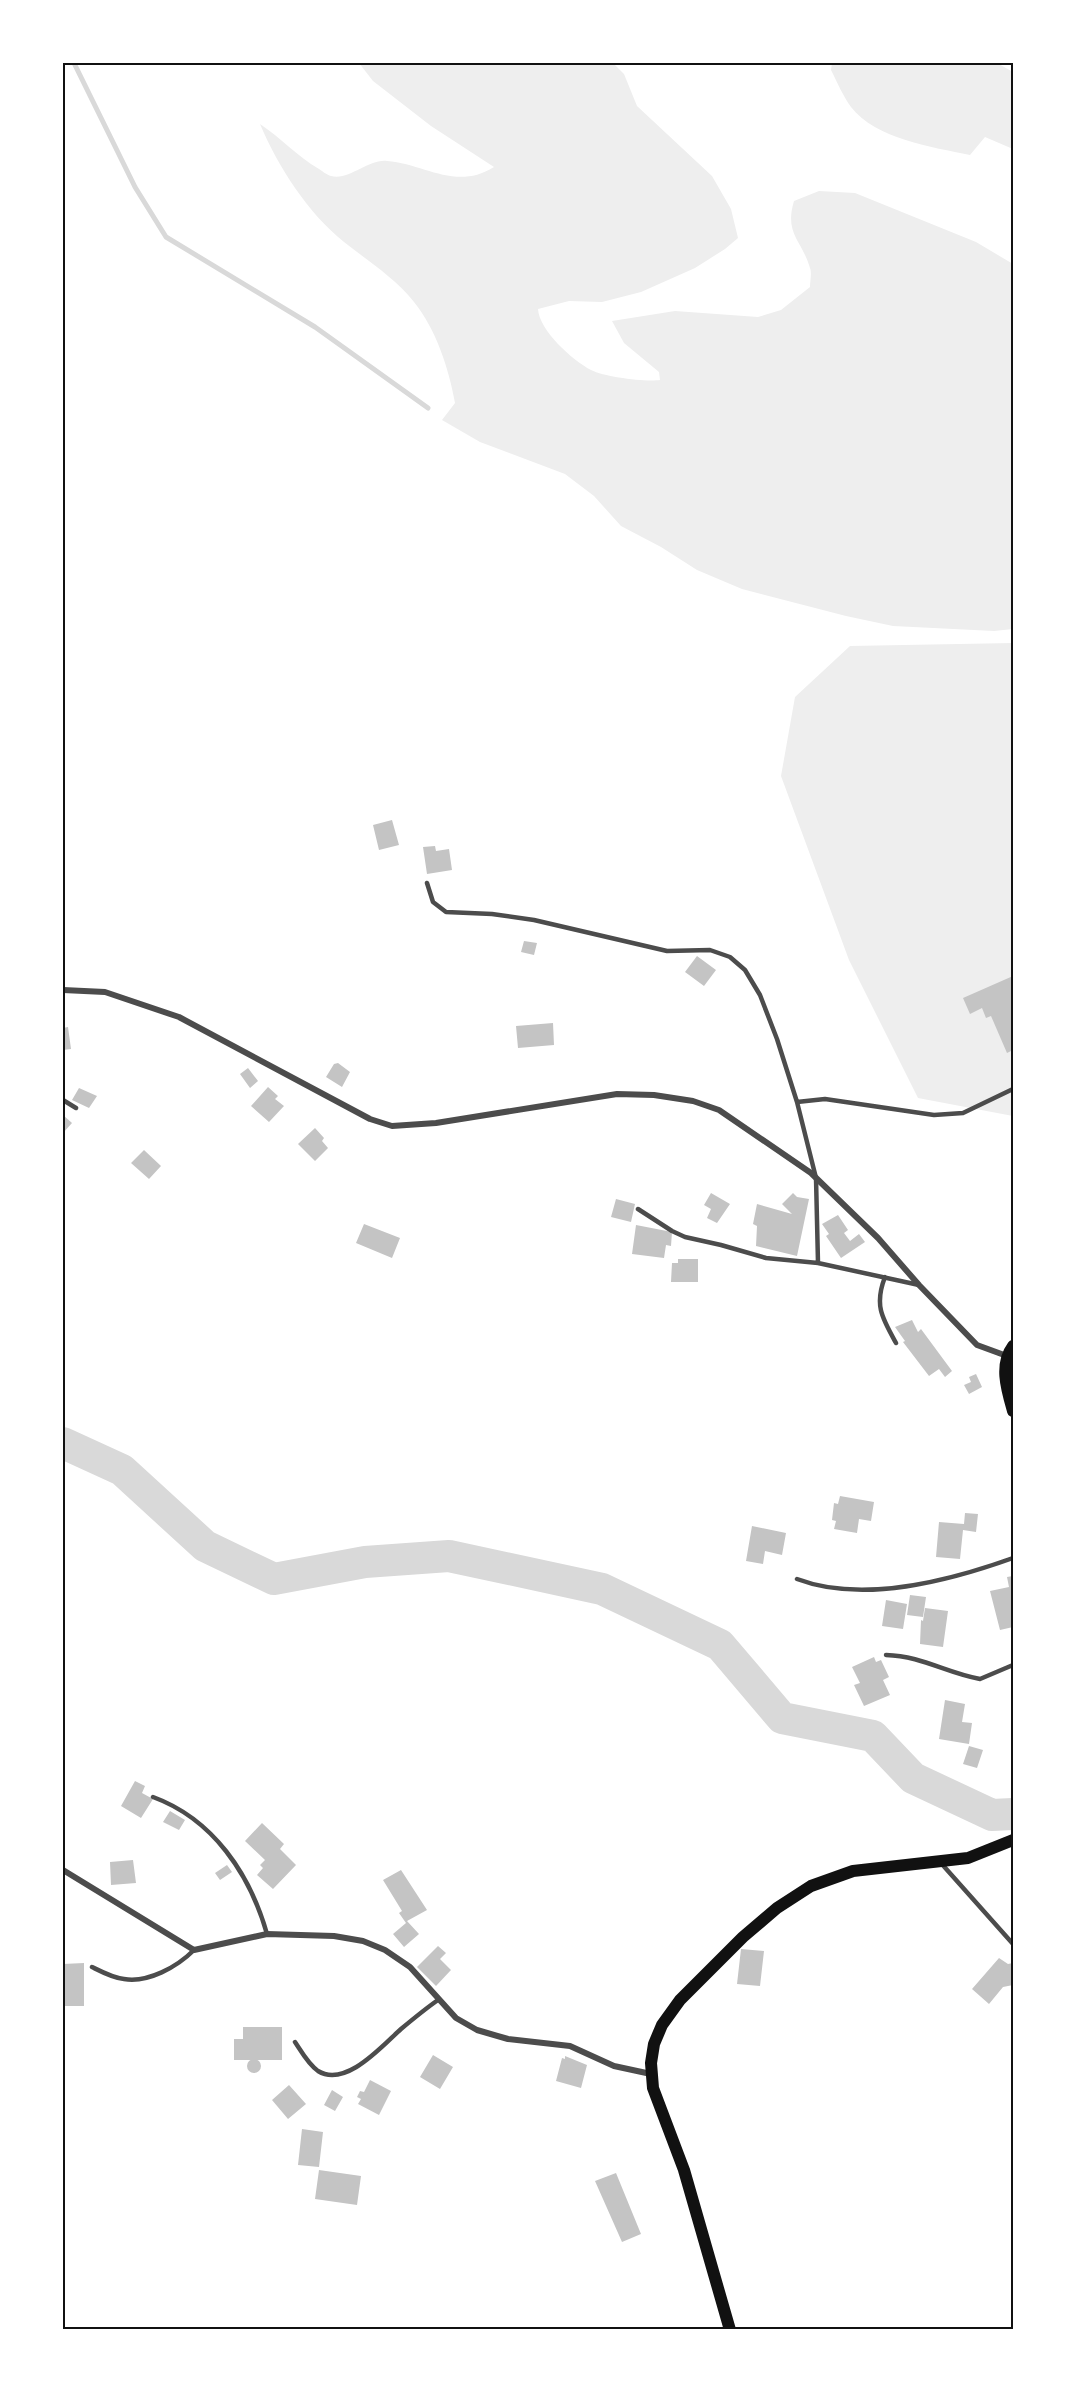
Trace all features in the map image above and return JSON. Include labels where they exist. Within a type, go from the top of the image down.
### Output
[{"type":"main road","points":[[1010,1351],[1004,1371],[1013,1411]]},
{"type":"main road","points":[[730,2330],[684,2170],[653,2088],[651,2074],[654,2044],[662,2025],[680,2001],[742,1936],[777,1908],[811,1886],[853,1871],[940,1863],[968,1858],[1013,1840]]},
{"type":"street","points":[[63,990],[105,992],[178,1017],[370,1119],[392,1126],[436,1123],[617,1094],[654,1095],[693,1101],[719,1110],[778,1149],[816,1178],[878,1238],[919,1285],[977,1345],[1010,1351]]},
{"type":"street","points":[[63,1870],[194,1950],[267,1934],[334,1936],[370,1944],[385,1950],[410,1966],[456,2018],[477,2030],[508,2039],[570,2046],[614,2066],[651,2074]]},
{"type":"lane","points":[[427,883],[434,902],[446,912],[523,918],[667,951],[710,950],[730,957],[745,970],[760,995],[797,1102],[816,1178],[818,1263]]},
{"type":"lane","points":[[797,1102],[825,1099],[934,1115],[963,1113],[1013,1089]]},
{"type":"lane","points":[[63,1100],[76,1108]]},
{"type":"lane","points":[[638,1209],[685,1237],[766,1258],[818,1263],[919,1285]]},
{"type":"lane","points":[[885,1277],[879,1293],[879,1304],[883,1320],[896,1343]]},
{"type":"lane","points":[[797,1579],[841,1588],[879,1589],[967,1574],[1013,1558]]},
{"type":"lane","points":[[886,1655],[930,1662],[980,1678],[1013,1665]]},
{"type":"lane","points":[[153,1797],[173,1804],[209,1832],[227,1850],[251,1889],[267,1934]]},
{"type":"lane","points":[[940,1863],[1013,1944]]},
{"type":"lane","points":[[92,1967],[125,1980],[146,1978],[169,1970],[194,1950]]},
{"type":"lane","points":[[295,2042],[318,2071],[329,2075],[348,2072],[370,2058],[438,2000]]},
{"type":"shaded area","points":[[359,63],[613,63],[624,74],[637,106],[712,176],[731,209],[738,238],[725,249],[695,268],[641,292],[602,302],[569,301],[538,309],[544,326],[558,344],[575,359],[597,373],[625,378],[660,380],[659,372],[624,343],[612,321],[675,311],[758,317],[781,310],[810,287],[811,270],[795,236],[791,212],[794,201],[819,191],[855,193],[976,242],[1013,264],[1013,629],[994,631],[893,626],[742,589],[697,570],[661,547],[621,526],[594,496],[565,474],[480,442],[442,420],[455,403],[449,377],[429,324],[414,302],[398,285],[344,242],[306,203],[285,173],[260,124],[303,158],[331,176],[345,175],[380,161],[401,163],[440,174],[467,177],[494,167],[431,126],[373,81]]},
{"type":"shaded area","points":[[832,63],[997,63],[1013,72],[1013,149],[985,137],[970,155],[922,145],[875,127],[851,107],[831,70]]},
{"type":"shaded area","points":[[1013,643],[1013,1116],[918,1098],[849,960],[781,776],[795,697],[850,646]]},
{"type":"building","points":[[392,820],[399,845],[379,850],[373,825]]},
{"type":"building","points":[[435,846],[436,851],[449,849],[452,870],[427,874],[423,847]]},
{"type":"building","points":[[524,941],[537,943],[534,955],[521,952]]},
{"type":"building","points":[[697,956],[716,970],[704,986],[685,972]]},
{"type":"building","points":[[1013,976],[1013,1050],[1007,1053],[991,1016],[986,1018],[982,1008],[970,1014],[963,998]]},
{"type":"building","points":[[553,1023],[554,1045],[518,1048],[516,1026]]},
{"type":"building","points":[[68,1027],[71,1049],[63,1050],[63,1028]]},
{"type":"building","points":[[338,1063],[350,1072],[342,1087],[326,1077],[334,1064]]},
{"type":"building","points":[[248,1068],[258,1081],[250,1088],[240,1074]]},
{"type":"building","points":[[268,1087],[278,1096],[275,1099],[284,1106],[269,1122],[251,1106]]},
{"type":"building","points":[[79,1088],[97,1096],[89,1108],[72,1100]]},
{"type":"building","points":[[63,1115],[72,1123],[63,1133]]},
{"type":"building","points":[[315,1128],[324,1138],[322,1141],[328,1148],[315,1161],[298,1144]]},
{"type":"building","points":[[144,1150],[161,1166],[149,1179],[131,1163]]},
{"type":"building","points":[[711,1193],[730,1204],[717,1223],[707,1218],[711,1209],[704,1205]]},
{"type":"building","points":[[793,1193],[797,1197],[809,1199],[797,1256],[756,1246],[757,1226],[753,1224],[757,1204],[792,1214],[782,1204]]},
{"type":"building","points":[[616,1199],[635,1204],[631,1222],[611,1217]]},
{"type":"building","points":[[838,1215],[848,1230],[844,1233],[850,1241],[859,1234],[865,1242],[841,1258],[826,1236],[829,1234],[822,1224]]},
{"type":"building","points":[[364,1224],[400,1238],[392,1258],[356,1243]]},
{"type":"building","points":[[636,1225],[672,1232],[671,1246],[666,1245],[664,1258],[632,1254]]},
{"type":"building","points":[[678,1259],[698,1259],[698,1282],[671,1282],[672,1263],[678,1263]]},
{"type":"building","points":[[912,1320],[918,1332],[921,1329],[952,1371],[945,1377],[939,1369],[929,1376],[903,1342],[905,1341],[895,1327]]},
{"type":"building","points":[[976,1374],[982,1387],[969,1394],[964,1385],[971,1382],[969,1377]]},
{"type":"building","points":[[840,1496],[874,1502],[871,1521],[859,1519],[857,1533],[834,1529],[836,1521],[832,1520],[834,1503],[838,1504]]},
{"type":"building","points":[[965,1513],[978,1514],[976,1532],[963,1530],[960,1559],[936,1557],[939,1522],[964,1524]]},
{"type":"building","points":[[752,1526],[786,1533],[782,1555],[765,1551],[763,1564],[746,1561]]},
{"type":"building","points":[[1013,1576],[1013,1627],[1000,1630],[990,1591],[1009,1587],[1007,1577]]},
{"type":"building","points":[[910,1595],[926,1597],[923,1617],[907,1615]]},
{"type":"building","points":[[886,1600],[907,1604],[903,1629],[882,1626]]},
{"type":"building","points":[[925,1608],[948,1611],[943,1647],[920,1644],[921,1620],[923,1621]]},
{"type":"building","points":[[874,1657],[876,1662],[881,1660],[889,1677],[883,1680],[890,1695],[864,1706],[854,1685],[860,1683],[852,1667]]},
{"type":"building","points":[[945,1700],[965,1704],[962,1722],[972,1723],[969,1744],[939,1739]]},
{"type":"building","points":[[969,1746],[983,1750],[977,1768],[963,1764]]},
{"type":"building","points":[[135,1781],[145,1786],[142,1793],[153,1799],[141,1818],[121,1806]]},
{"type":"building","points":[[170,1811],[185,1820],[179,1830],[163,1822]]},
{"type":"building","points":[[262,1823],[284,1844],[280,1849],[296,1865],[273,1889],[257,1875],[263,1868],[260,1865],[265,1860],[245,1841]]},
{"type":"building","points":[[133,1860],[136,1883],[111,1885],[110,1862]]},
{"type":"building","points":[[227,1865],[232,1872],[220,1880],[215,1873]]},
{"type":"building","points":[[401,1870],[427,1910],[407,1921],[419,1934],[404,1947],[393,1934],[406,1923],[399,1913],[402,1911],[383,1880]]},
{"type":"building","points":[[438,1946],[446,1953],[440,1959],[451,1970],[436,1986],[417,1967]]},
{"type":"building","points":[[741,1949],[764,1951],[760,1986],[737,1984]]},
{"type":"building","points":[[999,1958],[1008,1964],[1013,1963],[1013,1985],[1003,1987],[989,2004],[972,1989]]},
{"type":"building","points":[[84,1963],[84,2006],[63,2006],[63,1964]]},
{"type":"building","points":[[243,2027],[282,2027],[282,2060],[234,2060],[234,2039],[243,2039]]},
{"type":"building","points":[[433,2055],[453,2067],[440,2089],[420,2077]]},
{"type":"building","points":[[565,2056],[587,2065],[581,2088],[556,2081],[562,2058],[565,2059]]},
{"type":"building","points":[[254,2059],[259,2061],[261,2066],[259,2071],[254,2073],[249,2071],[247,2066],[249,2061]]},
{"type":"building","points":[[370,2080],[391,2091],[379,2115],[358,2104],[361,2099],[357,2097],[360,2091],[364,2092]]},
{"type":"building","points":[[289,2085],[306,2104],[288,2119],[272,2100]]},
{"type":"building","points":[[332,2090],[343,2097],[335,2111],[324,2105]]},
{"type":"building","points":[[302,2129],[323,2132],[319,2167],[298,2165]]},
{"type":"building","points":[[319,2170],[361,2176],[357,2205],[315,2199]]},
{"type":"building","points":[[616,2173],[641,2234],[622,2242],[595,2181]]},
{"type":"waterway","points":[[74,63],[135,187],[166,237],[315,327],[428,408]]},
{"type":"waterway","points":[[63,1443],[122,1470],[205,1546],[274,1579],[365,1562],[449,1556],[602,1589],[720,1645],[782,1718],[873,1736],[913,1778],[992,1815],[1013,1814]]}]
